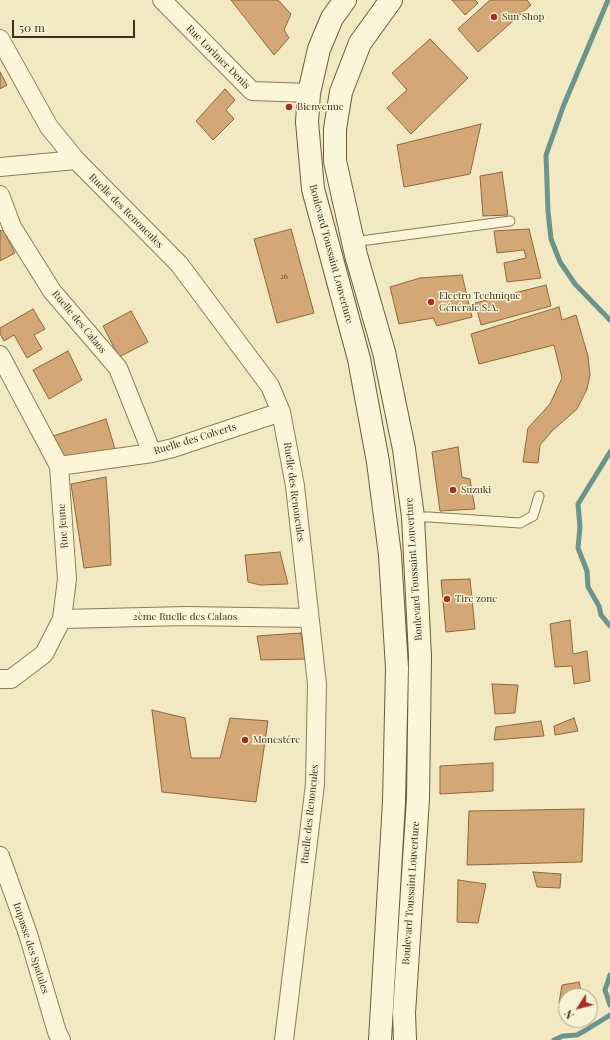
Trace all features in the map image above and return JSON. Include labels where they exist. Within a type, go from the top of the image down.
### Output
[{"type":"main road","name":"Boulevard Toussaint Louverture","points":[[345,0],[332,18],[319,49],[309,93],[307,122],[312,189],[359,359],[378,462],[390,556],[397,668],[394,802],[380,1040]]},
{"type":"main road","name":"Boulevard Toussaint Louverture","points":[[391,0],[360,43],[342,92],[335,129],[335,161],[352,241],[384,352],[404,449],[413,517],[420,656],[418,799],[404,1013],[405,1040]]},
{"type":"street","name":"Rue Lorimer Denis","points":[[162,0],[252,91],[309,93]]},
{"type":"street","name":"Ruelle des Renoncules","points":[[0,39],[49,127],[76,160],[179,264],[270,386],[281,412],[295,486],[317,684],[315,784],[284,1040]]},
{"type":"street","points":[[0,167],[76,160]]},
{"type":"street","name":"Ruelle des Calaos","points":[[0,195],[12,227],[52,291],[118,368],[152,452]]},
{"type":"street","name":"Rue Jeune","points":[[0,355],[59,466],[67,579],[62,619],[44,654],[11,678],[0,679]]},
{"type":"street","name":"Ruelle des Colverts","points":[[59,466],[173,448],[281,412]]},
{"type":"street","name":"2ème Ruelle des Calaos","points":[[62,619],[186,616],[309,618]]},
{"type":"street","name":"Impasse des Spatules","points":[[0,856],[28,934],[57,1032],[61,1040]]},
{"type":"lane","points":[[352,241],[510,221]]},
{"type":"lane","points":[[413,517],[520,523],[532,516],[539,496]]},
{"type":"building","points":[[231,0],[278,0],[291,14],[284,30],[289,38],[274,55]]},
{"type":"building","points":[[452,0],[475,0],[478,3],[465,15]]},
{"type":"building","name":"Sun Shop","points":[[490,0],[527,0],[531,5],[478,52],[458,29]]},
{"type":"building","points":[[430,39],[468,78],[411,134],[387,108],[407,90],[392,73]]},
{"type":"building","points":[[0,72],[7,85],[0,89]]},
{"type":"building","points":[[225,89],[235,100],[226,110],[234,119],[213,140],[196,121]]},
{"type":"building","points":[[481,124],[470,174],[404,187],[397,145]]},
{"type":"building","points":[[502,172],[508,215],[483,216],[480,176]]},
{"type":"building","points":[[291,229],[314,313],[277,323],[254,239]]},
{"type":"building","points":[[529,229],[541,278],[507,282],[504,263],[526,258],[524,250],[497,253],[494,231]]},
{"type":"building","points":[[3,230],[15,253],[0,261],[0,231]]},
{"type":"building","name":"Electro Technique Générale S.A.","points":[[462,275],[472,317],[437,326],[433,318],[399,324],[390,287],[420,278]]},
{"type":"building","points":[[546,285],[551,306],[481,325],[475,303]]},
{"type":"building","points":[[559,307],[562,320],[576,315],[588,356],[590,375],[587,389],[577,409],[552,431],[540,445],[538,463],[523,462],[528,428],[550,404],[562,378],[554,345],[479,364],[471,334]]},
{"type":"building","points":[[33,309],[45,329],[34,335],[42,349],[27,358],[14,335],[4,341],[0,334],[0,328]]},
{"type":"building","points":[[131,311],[148,342],[119,357],[103,326]]},
{"type":"building","points":[[68,351],[82,380],[49,399],[33,370]]},
{"type":"building","points":[[106,419],[115,449],[60,460],[53,436]]},
{"type":"building","points":[[458,447],[462,477],[470,479],[475,509],[440,511],[432,452]]},
{"type":"building","points":[[106,477],[111,565],[84,568],[71,484]]},
{"type":"building","points":[[280,552],[288,584],[260,585],[248,582],[245,555]]},
{"type":"building","points":[[470,579],[475,629],[446,632],[441,580]]},
{"type":"building","points":[[570,620],[573,654],[587,651],[590,681],[574,684],[572,666],[555,667],[550,624]]},
{"type":"building","points":[[301,633],[305,659],[261,660],[257,636]]},
{"type":"building","points":[[492,684],[518,685],[515,713],[495,714]]},
{"type":"building","name":"Monestére","points":[[152,710],[185,718],[191,758],[220,758],[230,718],[268,721],[256,802],[162,792]]},
{"type":"building","points":[[574,718],[578,731],[555,735],[554,726]]},
{"type":"building","points":[[541,721],[544,736],[494,740],[496,727]]},
{"type":"building","points":[[493,763],[493,791],[440,794],[440,766]]},
{"type":"building","points":[[584,809],[582,862],[467,865],[469,811]]},
{"type":"building","points":[[533,872],[561,874],[560,888],[537,887]]},
{"type":"building","points":[[458,880],[486,884],[478,923],[457,922]]},
{"type":"building","points":[[579,982],[580,988],[562,988],[562,985]]},
{"type":"waterway","points":[[608,0],[563,107],[546,155],[548,211],[551,239],[560,262],[575,284],[610,320]]},
{"type":"waterway","points":[[610,452],[578,504],[580,527],[578,548],[587,571],[588,587],[599,606],[601,615],[610,626]]},
{"type":"waterway","points":[[610,975],[605,990],[610,1005]]},
{"type":"waterway","points":[[554,1040],[563,1036],[577,1035],[610,1015]]},
{"type":"place","name":"Sun Shop","points":[[494,17]]},
{"type":"place","name":"Bienvenue","points":[[289,107]]},
{"type":"place","name":"Electro Technique Générale S.A.","points":[[431,302]]},
{"type":"place","name":"Suzuki","points":[[453,490]]},
{"type":"place","name":"Tire zone","points":[[447,599]]},
{"type":"place","name":"Monestére","points":[[245,740]]}]
